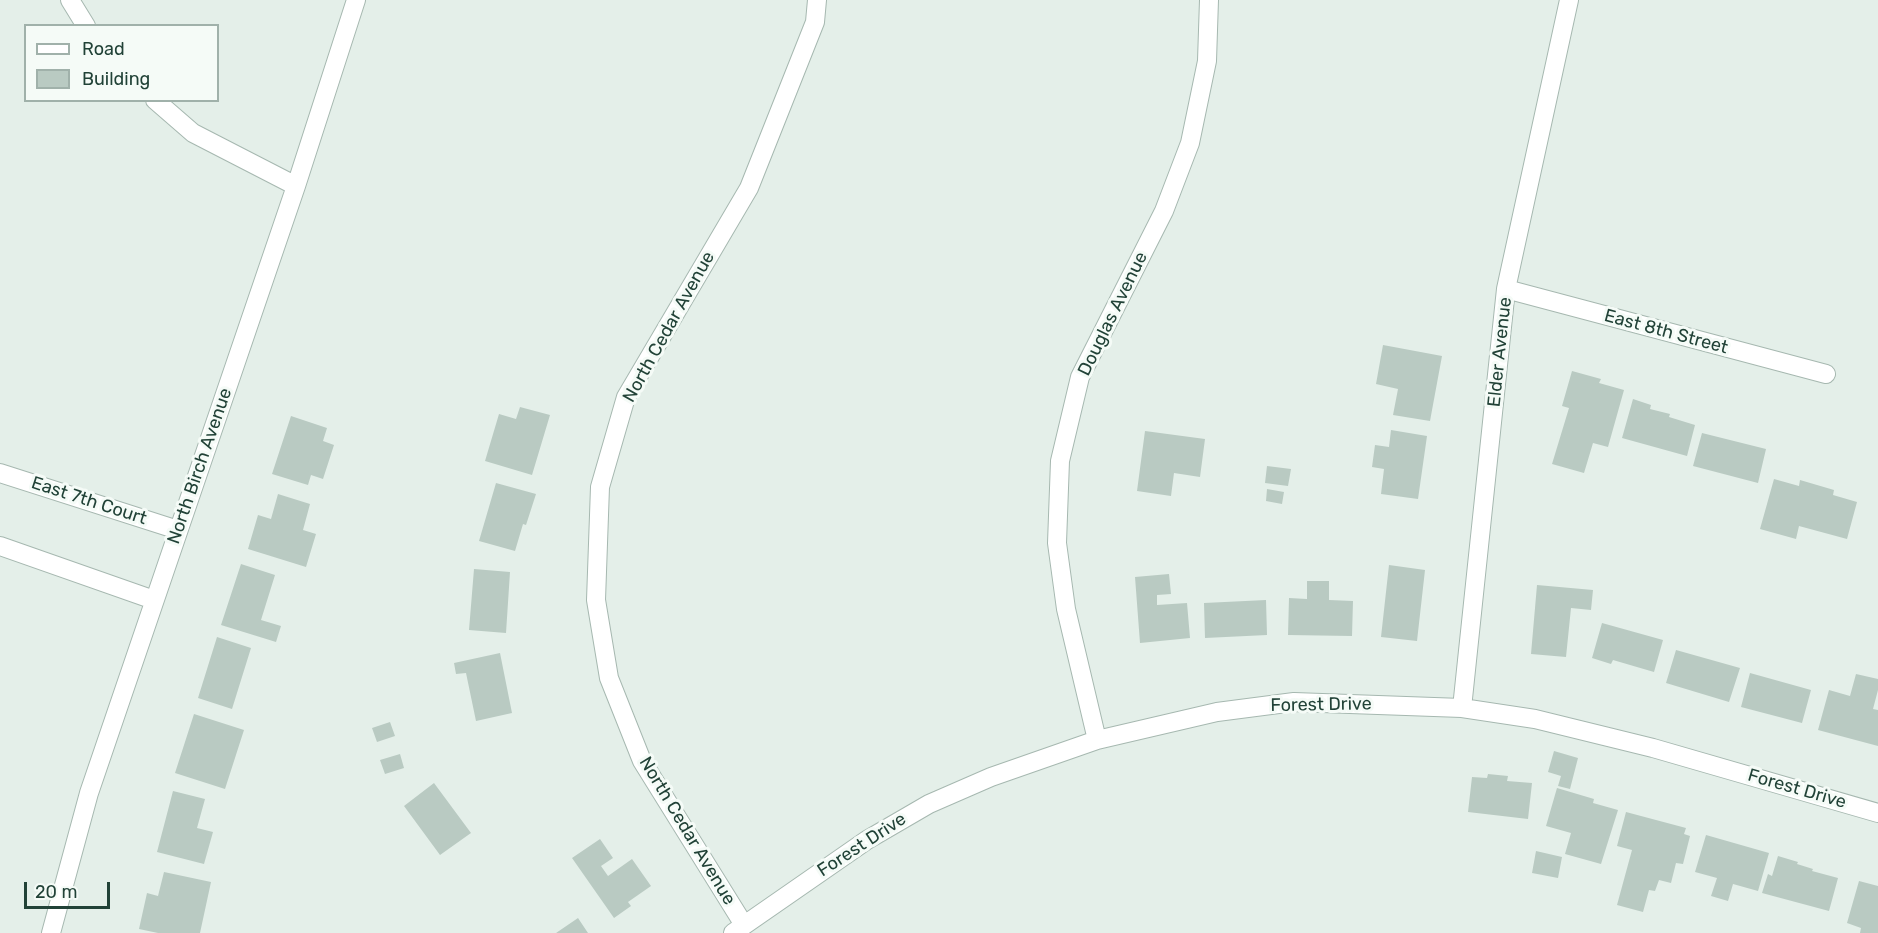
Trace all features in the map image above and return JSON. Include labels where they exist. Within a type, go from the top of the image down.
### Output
[{"type":"street","points":[[70,0],[85,24]]},
{"type":"street","name":"North Birch Avenue","points":[[51,933],[89,793],[296,186],[356,0]]},
{"type":"street","name":"North Cedar Avenue","points":[[738,929],[642,761],[609,678],[596,600],[600,487],[626,397],[749,188],[815,22],[817,0]]},
{"type":"street","name":"Douglas Avenue","points":[[1097,740],[1066,609],[1057,543],[1060,461],[1080,377],[1164,211],[1190,143],[1207,61],[1209,0]]},
{"type":"street","name":"Elder Avenue","points":[[1462,708],[1506,289],[1569,0]]},
{"type":"street","points":[[157,102],[193,133],[296,186]]},
{"type":"street","name":"East 8th Street","points":[[1506,289],[1826,374]]},
{"type":"street","name":"East 7th Court","points":[[0,473],[178,530]]},
{"type":"street","points":[[0,546],[154,600]]},
{"type":"street","name":"Forest Drive","points":[[738,929],[867,840],[929,804],[990,777],[1097,740],[1217,712],[1294,702],[1462,708],[1535,719],[1642,745],[1878,813]]},
{"type":"building","points":[[1383,345],[1442,356],[1430,421],[1393,415],[1398,389],[1376,384]]},
{"type":"building","points":[[1572,371],[1601,379],[1599,383],[1624,390],[1608,447],[1593,443],[1584,473],[1552,464],[1569,408],[1562,406]]},
{"type":"building","points":[[1633,399],[1651,405],[1650,409],[1670,414],[1669,417],[1695,425],[1687,456],[1622,438]]},
{"type":"building","points":[[520,407],[550,415],[532,475],[485,461],[499,414],[516,419]]},
{"type":"building","points":[[291,416],[327,428],[323,441],[334,445],[323,479],[311,475],[308,485],[272,474]]},
{"type":"building","points":[[1391,430],[1427,436],[1418,499],[1381,494],[1384,469],[1372,467],[1375,445],[1389,447]]},
{"type":"building","points":[[1145,431],[1205,439],[1200,477],[1174,473],[1171,496],[1137,491]]},
{"type":"building","points":[[1702,433],[1766,449],[1758,483],[1693,466]]},
{"type":"building","points":[[1267,466],[1291,469],[1288,486],[1265,483]]},
{"type":"building","points":[[1774,479],[1799,486],[1800,480],[1834,490],[1833,495],[1857,502],[1847,539],[1799,526],[1796,539],[1760,529]]},
{"type":"building","points":[[496,483],[536,494],[526,525],[523,524],[515,551],[479,541]]},
{"type":"building","points":[[1267,489],[1284,492],[1282,504],[1266,501]]},
{"type":"building","points":[[278,494],[310,504],[303,530],[316,534],[306,567],[248,549],[258,515],[271,519]]},
{"type":"building","points":[[241,564],[275,575],[261,620],[281,626],[276,642],[221,625]]},
{"type":"building","points":[[1389,565],[1425,570],[1417,641],[1381,637]]},
{"type":"building","points":[[474,569],[510,572],[506,633],[469,630]]},
{"type":"building","points":[[1169,574],[1171,594],[1157,595],[1157,605],[1187,603],[1190,638],[1140,643],[1135,577]]},
{"type":"building","points":[[1307,581],[1329,581],[1329,600],[1353,601],[1352,636],[1288,635],[1289,598],[1307,599]]},
{"type":"building","points":[[1537,585],[1593,590],[1591,610],[1571,608],[1566,657],[1531,654]]},
{"type":"building","points":[[1266,600],[1267,635],[1205,638],[1204,603]]},
{"type":"building","points":[[1602,623],[1663,640],[1654,672],[1613,660],[1611,664],[1592,658]]},
{"type":"building","points":[[217,637],[251,648],[232,709],[198,698]]},
{"type":"building","points":[[1676,650],[1740,668],[1729,702],[1666,683]]},
{"type":"building","points":[[500,653],[512,713],[476,721],[466,673],[456,674],[454,663]]},
{"type":"building","points":[[1750,673],[1811,690],[1802,723],[1741,707]]},
{"type":"building","points":[[1856,674],[1878,679],[1878,690],[1873,709],[1878,710],[1878,746],[1818,730],[1829,690],[1850,696]]},
{"type":"building","points":[[194,714],[244,730],[225,789],[175,773]]},
{"type":"building","points":[[390,722],[395,736],[377,742],[372,728]]},
{"type":"building","points":[[1554,751],[1578,758],[1570,789],[1558,786],[1561,776],[1548,772]]},
{"type":"building","points":[[400,754],[404,768],[385,774],[380,760]]},
{"type":"building","points":[[1488,774],[1508,776],[1507,781],[1532,783],[1528,819],[1468,812],[1472,777],[1487,778]]},
{"type":"building","points":[[434,783],[471,833],[440,855],[404,806]]},
{"type":"building","points":[[1557,788],[1594,799],[1593,803],[1618,810],[1601,864],[1565,854],[1571,833],[1546,826]]},
{"type":"building","points":[[173,791],[205,799],[197,828],[213,832],[204,864],[157,852]]},
{"type":"building","points":[[1626,812],[1686,828],[1684,834],[1690,836],[1683,864],[1676,863],[1671,883],[1659,880],[1655,891],[1649,890],[1643,912],[1617,905],[1632,850],[1617,846]]},
{"type":"building","points":[[1706,835],[1769,853],[1758,891],[1733,884],[1728,901],[1711,896],[1717,878],[1695,872]]},
{"type":"building","points":[[600,839],[613,858],[601,866],[608,876],[632,859],[651,886],[628,902],[631,906],[614,918],[572,858]]},
{"type":"building","points":[[1536,851],[1562,857],[1558,878],[1532,873]]},
{"type":"building","points":[[1778,856],[1798,862],[1797,864],[1813,869],[1812,871],[1838,878],[1829,911],[1762,893],[1768,874],[1772,876]]},
{"type":"building","points":[[164,872],[211,882],[200,933],[158,933],[139,929],[147,893],[158,896]]},
{"type":"building","points":[[1859,881],[1878,886],[1878,933],[1860,933],[1861,928],[1847,923]]},
{"type":"building","points":[[578,918],[588,933],[556,933]]}]
